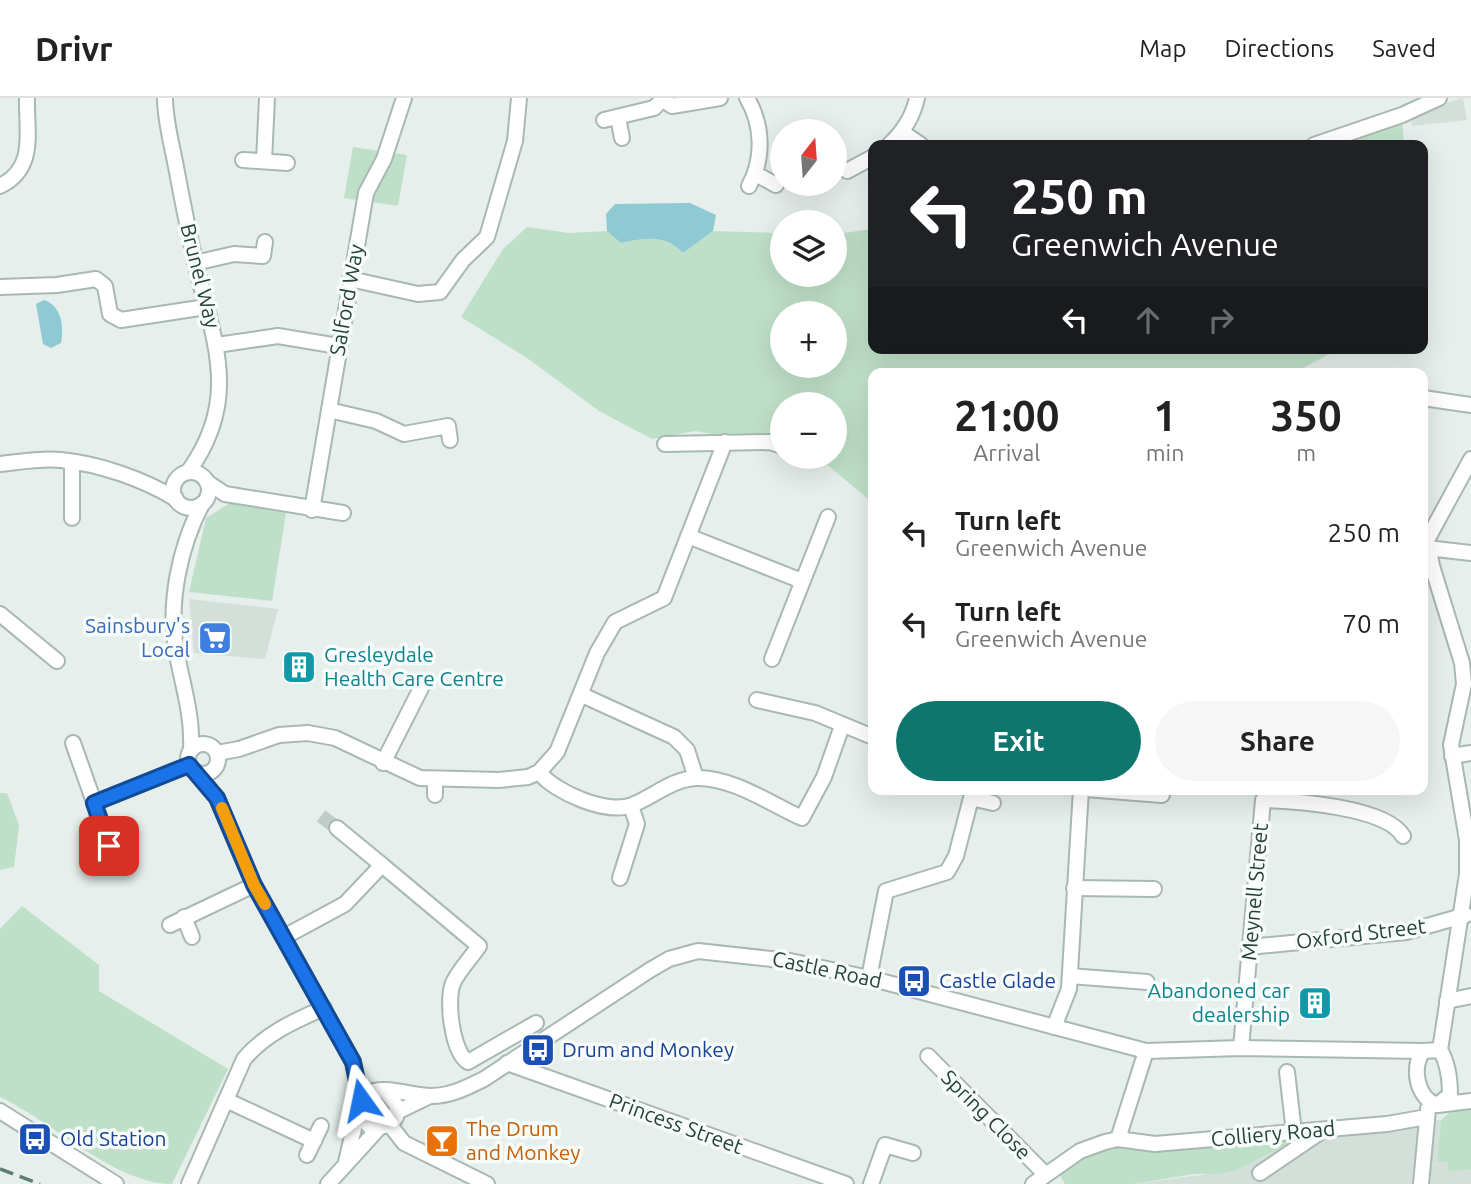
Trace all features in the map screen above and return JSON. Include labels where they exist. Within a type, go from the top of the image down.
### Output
[{"type":"street","points":[[0,186],[13,180],[22,168],[29,146],[27,98]]},
{"type":"street","name":"Brunel Way","points":[[165,98],[195,263],[218,345],[219,398],[212,427],[201,453],[182,476]]},
{"type":"street","points":[[264,161],[267,98]]},
{"type":"street","name":"Salford Way","points":[[312,510],[366,193],[384,159],[404,98]]},
{"type":"street","points":[[350,279],[418,294],[440,292],[463,260],[487,237],[515,141],[519,98]]},
{"type":"street","points":[[622,138],[611,119],[653,108],[661,99],[672,106],[720,98]]},
{"type":"street","points":[[747,98],[758,129],[760,153],[752,180],[770,184]]},
{"type":"street","points":[[894,140],[914,111],[917,98]]},
{"type":"street","points":[[1329,140],[1402,115],[1439,98]]},
{"type":"street","points":[[902,132],[914,140]]},
{"type":"street","points":[[243,160],[287,163]]},
{"type":"street","points":[[847,171],[868,165]]},
{"type":"street","points":[[195,263],[234,254],[263,256],[265,242]]},
{"type":"street","points":[[0,287],[57,285],[96,279],[105,286],[110,313],[121,320],[206,307]]},
{"type":"street","points":[[218,345],[278,336],[338,346]]},
{"type":"street","points":[[1428,399],[1471,405]]},
{"type":"street","points":[[329,410],[376,421],[404,434],[448,426],[450,440]]},
{"type":"street","points":[[94,803],[192,762],[200,744],[215,753],[239,749],[279,735],[308,733],[335,738],[383,763],[420,778],[499,780],[528,777],[539,772],[557,752],[597,653],[615,622],[664,597],[726,442]]},
{"type":"street","points":[[665,444],[770,442]]},
{"type":"street","name":"Brunel Way","points":[[201,453],[206,480]]},
{"type":"street","points":[[0,464],[58,459],[72,462],[149,483],[191,508],[225,494]]},
{"type":"street","points":[[1428,534],[1471,459]]},
{"type":"street","points":[[72,462],[72,518]]},
{"type":"street","points":[[149,483],[182,476],[206,480],[225,494],[343,513]]},
{"type":"street","points":[[182,476],[173,488],[188,530]]},
{"type":"street","points":[[206,480],[209,492],[188,530],[176,589],[174,626],[190,717],[192,762],[217,798],[254,885],[353,1062],[382,1091],[394,1098],[397,1112],[345,1162],[328,1184]]},
{"type":"street","points":[[772,659],[828,517]]},
{"type":"street","points":[[688,536],[802,580]]},
{"type":"street","points":[[1428,548],[1471,553]]},
{"type":"street","points":[[1421,1184],[1427,1117],[1433,1104],[1450,1095],[1440,1050],[1447,1001],[1466,915],[1467,874],[1467,840],[1452,756],[1452,731],[1464,684],[1462,663],[1428,551]]},
{"type":"street","points":[[0,614],[57,661]]},
{"type":"street","points":[[383,763],[421,688]]},
{"type":"street","points":[[582,695],[674,737],[687,750],[696,778]]},
{"type":"street","points":[[757,699],[815,713],[868,735]]},
{"type":"street","points":[[190,717],[215,753],[228,820]]},
{"type":"street","points":[[539,772],[553,788],[574,797],[610,806],[631,806],[664,788],[696,778],[720,780],[802,818],[824,777],[842,726]]},
{"type":"street","points":[[73,743],[117,867]]},
{"type":"street","points":[[192,762],[209,774],[215,753]]},
{"type":"street","points":[[1452,756],[1471,753]]},
{"type":"street","points":[[435,779],[435,795]]},
{"type":"street","points":[[1054,1027],[1069,989],[1082,795]]},
{"type":"street","points":[[869,978],[886,891],[947,872],[956,856],[971,798],[993,803]]},
{"type":"street","name":"Meynell Street","points":[[1241,1048],[1264,800],[1379,816],[1397,827],[1403,836]]},
{"type":"street","points":[[620,878],[637,824],[631,806]]},
{"type":"street","points":[[337,828],[479,946],[452,985],[452,1028],[461,1058],[468,1062],[536,1023]]},
{"type":"street","points":[[284,937],[345,904],[382,865]]},
{"type":"street","points":[[170,925],[254,885]]},
{"type":"street","points":[[1074,888],[1154,889]]},
{"type":"street","name":"Oxford Street","points":[[1250,947],[1406,932],[1466,915]]},
{"type":"street","points":[[184,917],[192,937]]},
{"type":"street","name":"Castle Road","points":[[397,1112],[430,1096],[462,1090],[650,970],[684,953],[715,951],[748,954],[869,978],[1146,1051],[1241,1048],[1440,1050]]},
{"type":"street","points":[[1070,976],[1147,982]]},
{"type":"street","points":[[1447,1001],[1471,996]]},
{"type":"street","points":[[189,1184],[244,1059],[258,1043],[290,1023],[324,1008]]},
{"type":"street","points":[[1033,1184],[1080,1151],[1118,1139],[1146,1051]]},
{"type":"street","points":[[1423,1051],[1418,1057],[1418,1082],[1433,1104]]},
{"type":"street","name":"Spring Close","points":[[928,1056],[1045,1174]]},
{"type":"street","points":[[353,1062],[360,1107],[367,1126],[384,1127],[404,1143],[487,1184]]},
{"type":"street","name":"Princess Street","points":[[507,1063],[846,1184]]},
{"type":"street","points":[[1287,1072],[1294,1132]]},
{"type":"street","points":[[1450,1086],[1469,1102]]},
{"type":"street","points":[[345,1162],[366,1094],[382,1091]]},
{"type":"street","name":"Castle Road","points":[[382,1091],[430,1096]]},
{"type":"street","points":[[226,1100],[314,1141]]},
{"type":"street","points":[[1433,1104],[1469,1102]]},
{"type":"street","points":[[0,1111],[116,1184]]},
{"type":"street","name":"Colliery Road","points":[[1118,1139],[1156,1143],[1324,1130],[1427,1117]]},
{"type":"street","points":[[307,1155],[321,1126]]},
{"type":"street","points":[[1260,1173],[1324,1130]]},
{"type":"street","points":[[871,1184],[884,1145],[913,1153]]},
{"type":"shaded area","points":[[1463,98],[1467,120],[1412,126],[1411,114]]},
{"type":"shaded area","points":[[189,599],[278,609],[265,659],[194,653]]},
{"type":"shaded area","points":[[1414,1119],[1441,1120],[1437,1161],[1448,1161],[1448,1172],[1471,1169],[1471,1184],[1134,1184],[1237,1170],[1326,1126]]},
{"type":"green space","points":[[1402,115],[1404,140],[1329,140]]},
{"type":"green space","points":[[353,147],[407,155],[398,206],[344,198]]},
{"type":"green space","points":[[527,227],[569,233],[607,231],[622,243],[647,239],[662,240],[683,253],[713,231],[770,233],[770,287],[847,287],[847,232],[868,230],[868,354],[1329,354],[1303,368],[868,368],[868,499],[832,469],[847,469],[847,392],[770,392],[768,444],[695,431],[652,439],[599,411],[527,358],[461,317],[503,249]]},
{"type":"green space","points":[[230,503],[286,513],[272,601],[189,592],[206,518]]},
{"type":"green space","points":[[0,793],[7,793],[19,825],[14,867],[0,870]]},
{"type":"green space","points":[[22,906],[99,965],[99,991],[228,1069],[172,1184],[128,1174],[106,1163],[0,1097],[0,929]]},
{"type":"green space","points":[[1471,1108],[1471,1169],[1448,1172],[1448,1162],[1437,1162],[1441,1120],[1452,1110]]},
{"type":"green space","points":[[1305,1136],[1237,1170],[1221,1174],[1194,1174],[1134,1184],[1065,1184],[1058,1172],[1093,1151],[1118,1143]]},
{"type":"water","points":[[690,203],[716,215],[713,231],[683,253],[662,240],[621,243],[607,231],[606,214],[615,204]]},
{"type":"water","points":[[44,300],[55,307],[62,324],[61,343],[51,348],[43,344],[36,304]]},
{"type":"tunnel","points":[[321,816],[337,828]]},
{"type":"railway","points":[[0,1169],[40,1184]]},
{"type":"slow traffic","points":[[222,808],[254,885],[265,904]]},
{"type":"place","name":"Sainsbury's Local","points":[[215,638]]},
{"type":"place","name":"Gresleydale Health Care Centre","points":[[299,667]]},
{"type":"place","name":"Castle Glade","points":[[914,981]]},
{"type":"place","name":"Abandoned car dealership","points":[[1315,1003]]},
{"type":"place","name":"Drum and Monkey","points":[[538,1050]]},
{"type":"place","name":"Old Station","points":[[35,1139]]},
{"type":"place","name":"The Drum and Monkey","points":[[442,1141]]},
{"type":"route","points":[[109,846],[94,803],[189,765],[217,798],[254,885],[353,1062],[361,1100]]}]
